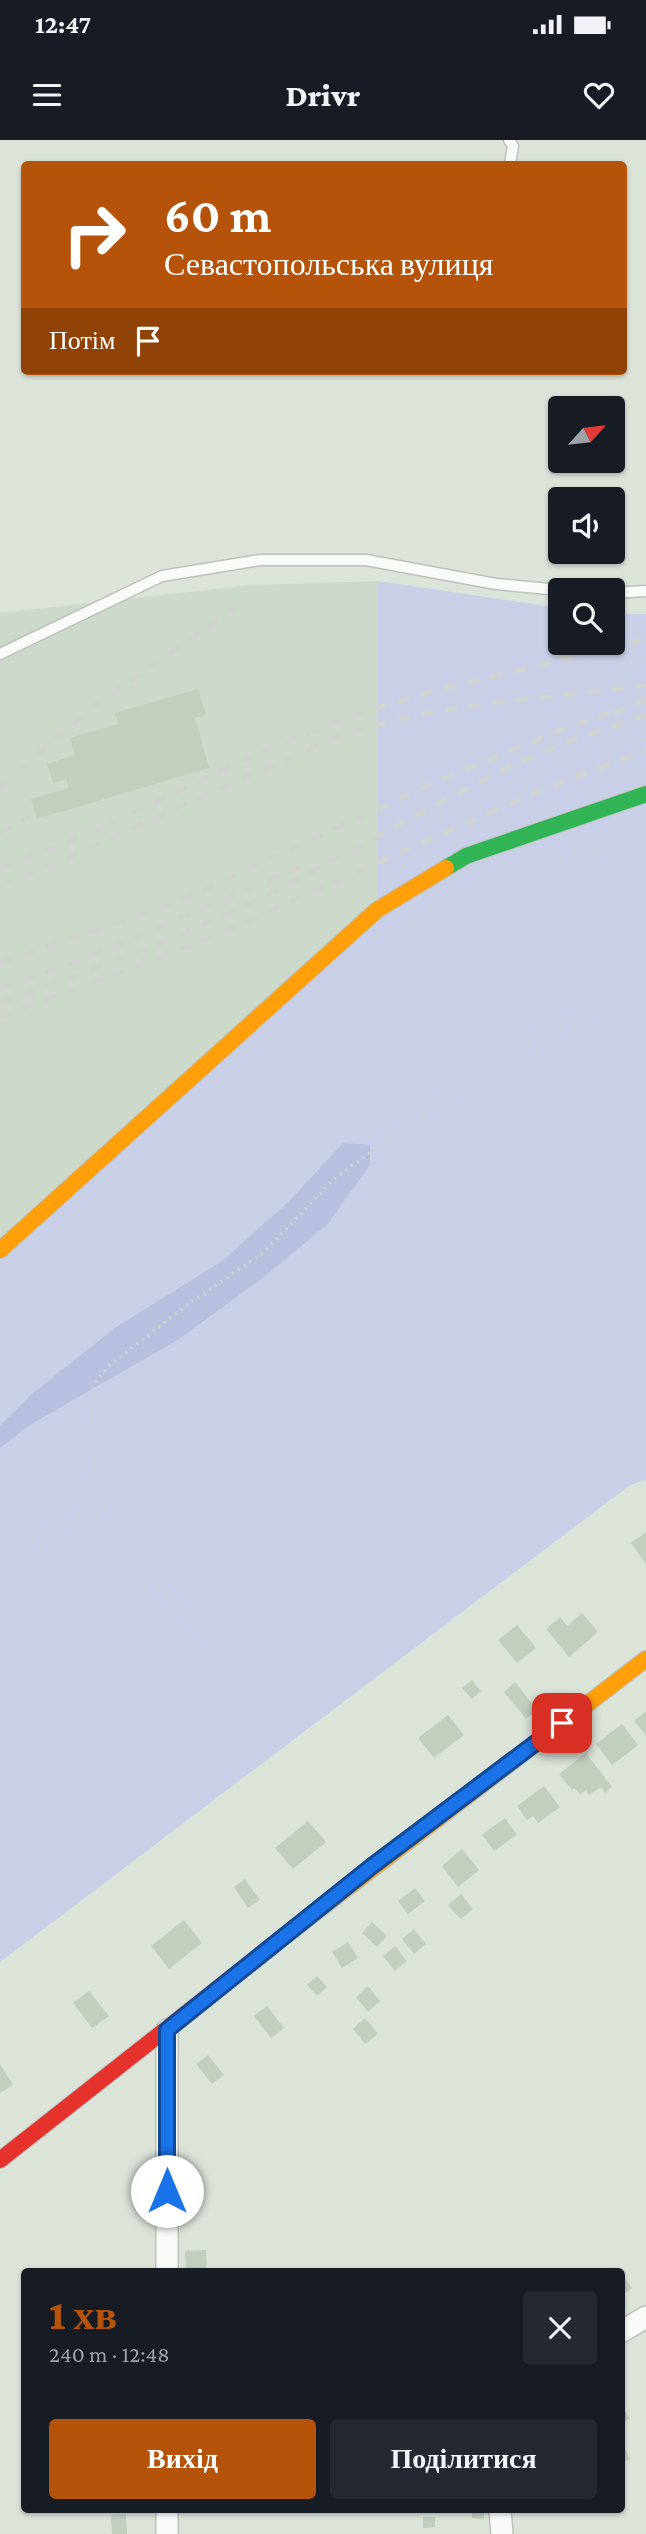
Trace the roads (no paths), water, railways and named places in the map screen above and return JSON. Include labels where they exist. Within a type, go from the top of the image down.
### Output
[{"type":"street","points":[[0,1250],[377,910],[466,856],[646,794]]},
{"type":"street","points":[[0,2160],[372,1866],[646,1659]]},
{"type":"street","points":[[167,2030],[167,2268]]},
{"type":"street","points":[[625,2330],[646,2317]]},
{"type":"street","points":[[167,2534],[173,2513]]},
{"type":"street","points":[[500,2513],[502,2534]]},
{"type":"lane","points":[[509,140],[513,146],[510,161]]},
{"type":"lane","points":[[0,654],[162,576],[260,561],[366,560],[496,584],[548,589]]},
{"type":"lane","points":[[625,592],[646,591]]},
{"type":"railway","points":[[0,787],[99,702],[248,599]]},
{"type":"railway","points":[[0,869],[106,826],[267,749],[349,717],[422,694],[646,639]]},
{"type":"railway","points":[[0,886],[349,733],[422,714],[459,708],[646,685]]},
{"type":"railway","points":[[613,713],[646,700]]},
{"type":"railway","points":[[0,963],[168,906],[427,786],[565,728],[621,709]]},
{"type":"railway","points":[[0,1003],[105,965],[209,922],[306,875],[511,766],[595,732],[646,715]]},
{"type":"railway","points":[[0,1017],[203,941],[529,795],[646,750]]},
{"type":"railway","points":[[0,833],[29,817]]},
{"type":"railway","points":[[0,989],[84,959],[304,865]]}]
